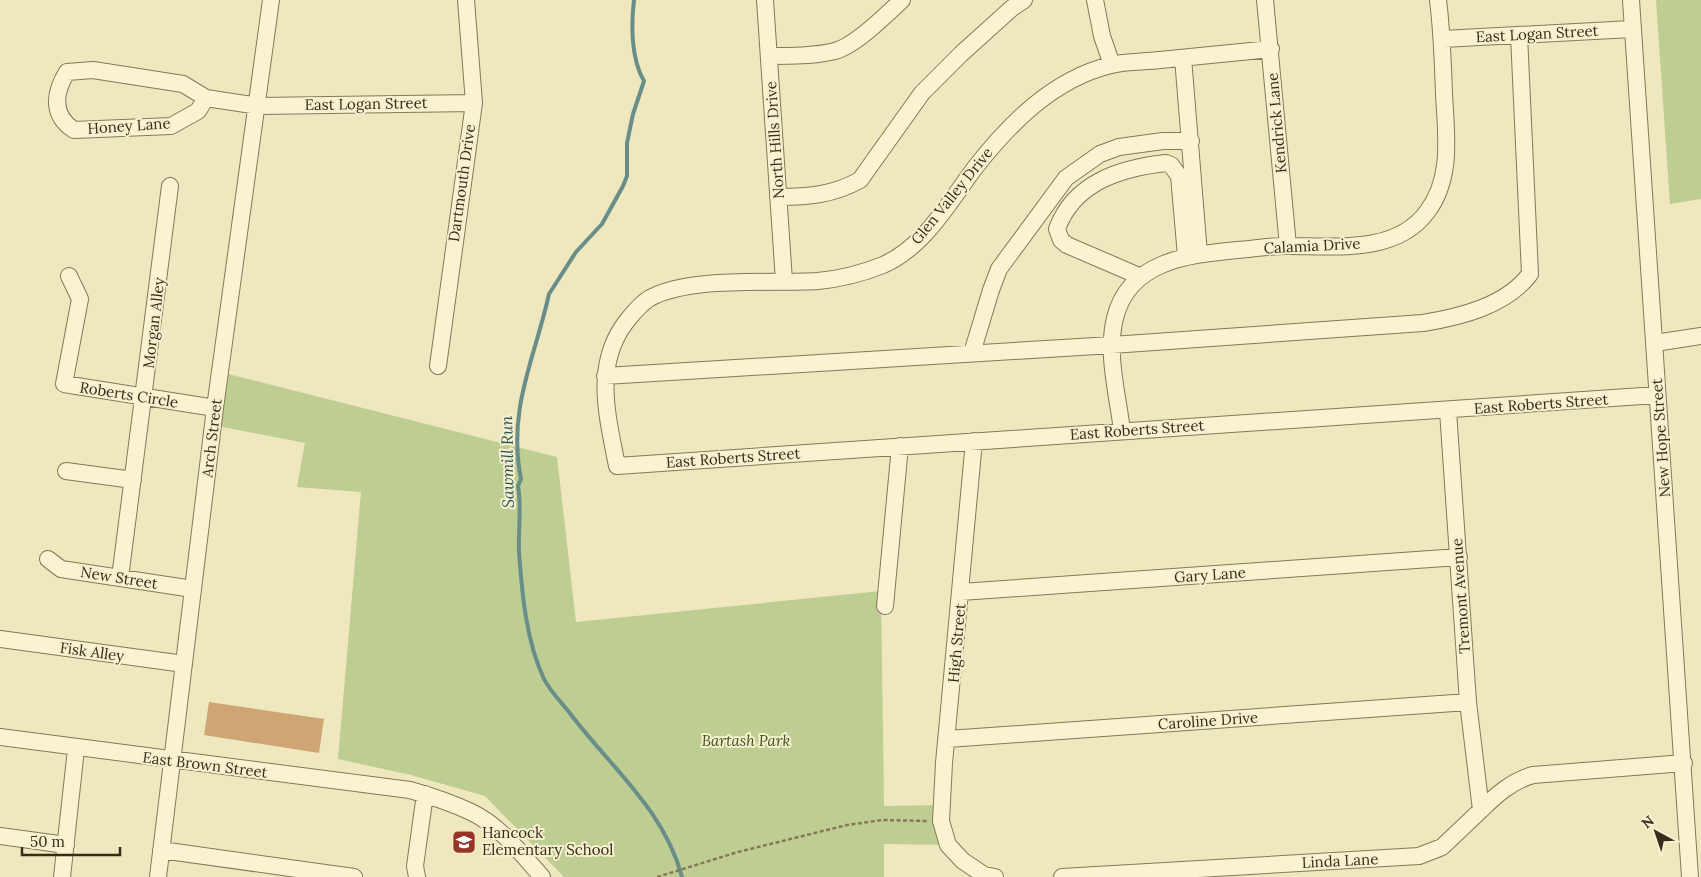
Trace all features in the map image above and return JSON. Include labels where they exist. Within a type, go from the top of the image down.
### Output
[{"type":"street","name":"Arch Street","points":[[158,877],[215,408],[258,106],[271,0]]},
{"type":"street","name":"Dartmouth Drive","points":[[438,366],[474,103],[466,0]]},
{"type":"street","name":"North Hills Drive","points":[[765,0],[784,281]]},
{"type":"street","points":[[770,56],[799,56],[836,51],[871,29],[902,0]]},
{"type":"street","points":[[778,197],[808,197],[826,194],[860,180],[922,93],[967,48],[1012,8],[1024,0]]},
{"type":"street","points":[[1095,0],[1102,36],[1112,65]]},
{"type":"street","name":"Kendrick Lane","points":[[1265,0],[1288,246]]},
{"type":"street","name":"Calamia Drive","points":[[1122,431],[1112,345],[1114,319],[1120,302],[1140,276],[1158,265],[1192,255],[1288,246],[1342,246],[1377,242],[1397,236],[1416,224],[1428,211],[1442,178],[1447,154],[1443,39],[1438,0]]},
{"type":"street","name":"New Hope Street","points":[[1630,0],[1684,763],[1690,877]]},
{"type":"street","name":"East Logan Street","points":[[1443,39],[1632,29]]},
{"type":"street","points":[[605,376],[1112,345],[1423,323],[1450,318],[1472,311],[1520,288],[1530,274],[1519,35]]},
{"type":"street","name":"Glen Valley Drive","points":[[617,466],[604,398],[605,376],[614,341],[630,317],[648,299],[681,286],[818,281],[851,275],[883,265],[910,249],[931,227],[994,143],[1009,128],[1052,92],[1074,79],[1112,65],[1271,49]]},
{"type":"street","points":[[1183,58],[1191,141],[1192,255]]},
{"type":"street","name":"Honey Lane","points":[[206,98],[198,111],[172,126],[74,130],[65,124],[57,108],[59,86],[66,72],[93,70],[183,84],[206,98],[258,106]]},
{"type":"street","name":"East Logan Street","points":[[258,106],[474,103]]},
{"type":"street","points":[[972,353],[999,269],[1066,178],[1100,154],[1119,148],[1163,141],[1191,141]]},
{"type":"street","points":[[1140,276],[1067,245],[1061,240],[1057,230],[1060,220],[1073,203],[1090,186],[1103,177],[1134,167],[1166,163],[1171,165],[1179,176],[1192,255]]},
{"type":"street","name":"Morgan Alley","points":[[120,578],[145,398],[170,186]]},
{"type":"street","name":"Roberts Circle","points":[[69,276],[80,299],[64,384],[215,408]]},
{"type":"street","points":[[1655,343],[1701,336]]},
{"type":"street","name":"East Roberts Street","points":[[617,466],[974,440],[1448,411],[1658,395]]},
{"type":"street","name":"Tremont Avenue","points":[[1448,411],[1468,702],[1481,810]]},
{"type":"street","name":"High Street","points":[[974,440],[942,821],[948,845],[963,861],[984,875],[994,877]]},
{"type":"street","points":[[885,606],[900,446]]},
{"type":"street","points":[[66,471],[133,480]]},
{"type":"street","name":"Gary Lane","points":[[961,592],[1459,557]]},
{"type":"street","name":"New Street","points":[[48,559],[61,569],[193,589]]},
{"type":"street","name":"Fisk Alley","points":[[0,639],[184,664]]},
{"type":"street","name":"Caroline Drive","points":[[948,739],[1468,702]]},
{"type":"street","name":"East Brown Street","points":[[0,737],[76,749],[417,792],[472,812],[484,820],[506,838],[542,877]]},
{"type":"street","points":[[62,877],[76,749]]},
{"type":"street","name":"Linda Lane","points":[[1062,877],[1419,856],[1442,847],[1507,787],[1520,779],[1533,775],[1684,763]]},
{"type":"street","points":[[417,792],[417,877]]},
{"type":"street","points":[[0,836],[66,845]]},
{"type":"street","points":[[161,850],[354,877]]},
{"type":"path","points":[[657,877],[747,850],[847,825],[882,820],[942,821]]},
{"type":"green space","points":[[1656,0],[1701,0],[1701,199],[1670,204]]},
{"type":"green space","name":"Bartash Park","points":[[220,372],[557,457],[576,622],[881,591],[884,806],[942,805],[948,845],[884,844],[884,877],[564,877],[485,796],[411,775],[338,759],[361,492],[297,487],[305,443],[213,425]]},
{"type":"building","points":[[209,702],[324,719],[319,753],[204,735]]},
{"type":"waterway","name":"Sawmill Run","points":[[634,0],[632,20],[634,52],[644,81],[633,114],[627,143],[627,176],[602,224],[576,252],[549,294],[524,384],[518,430],[521,479],[518,486],[520,502],[519,552],[523,600],[529,633],[544,679],[549,688],[649,809],[663,830],[674,853],[682,877]]},
{"type":"place","name":"Hancock Elementary School","points":[[464,842]]}]
